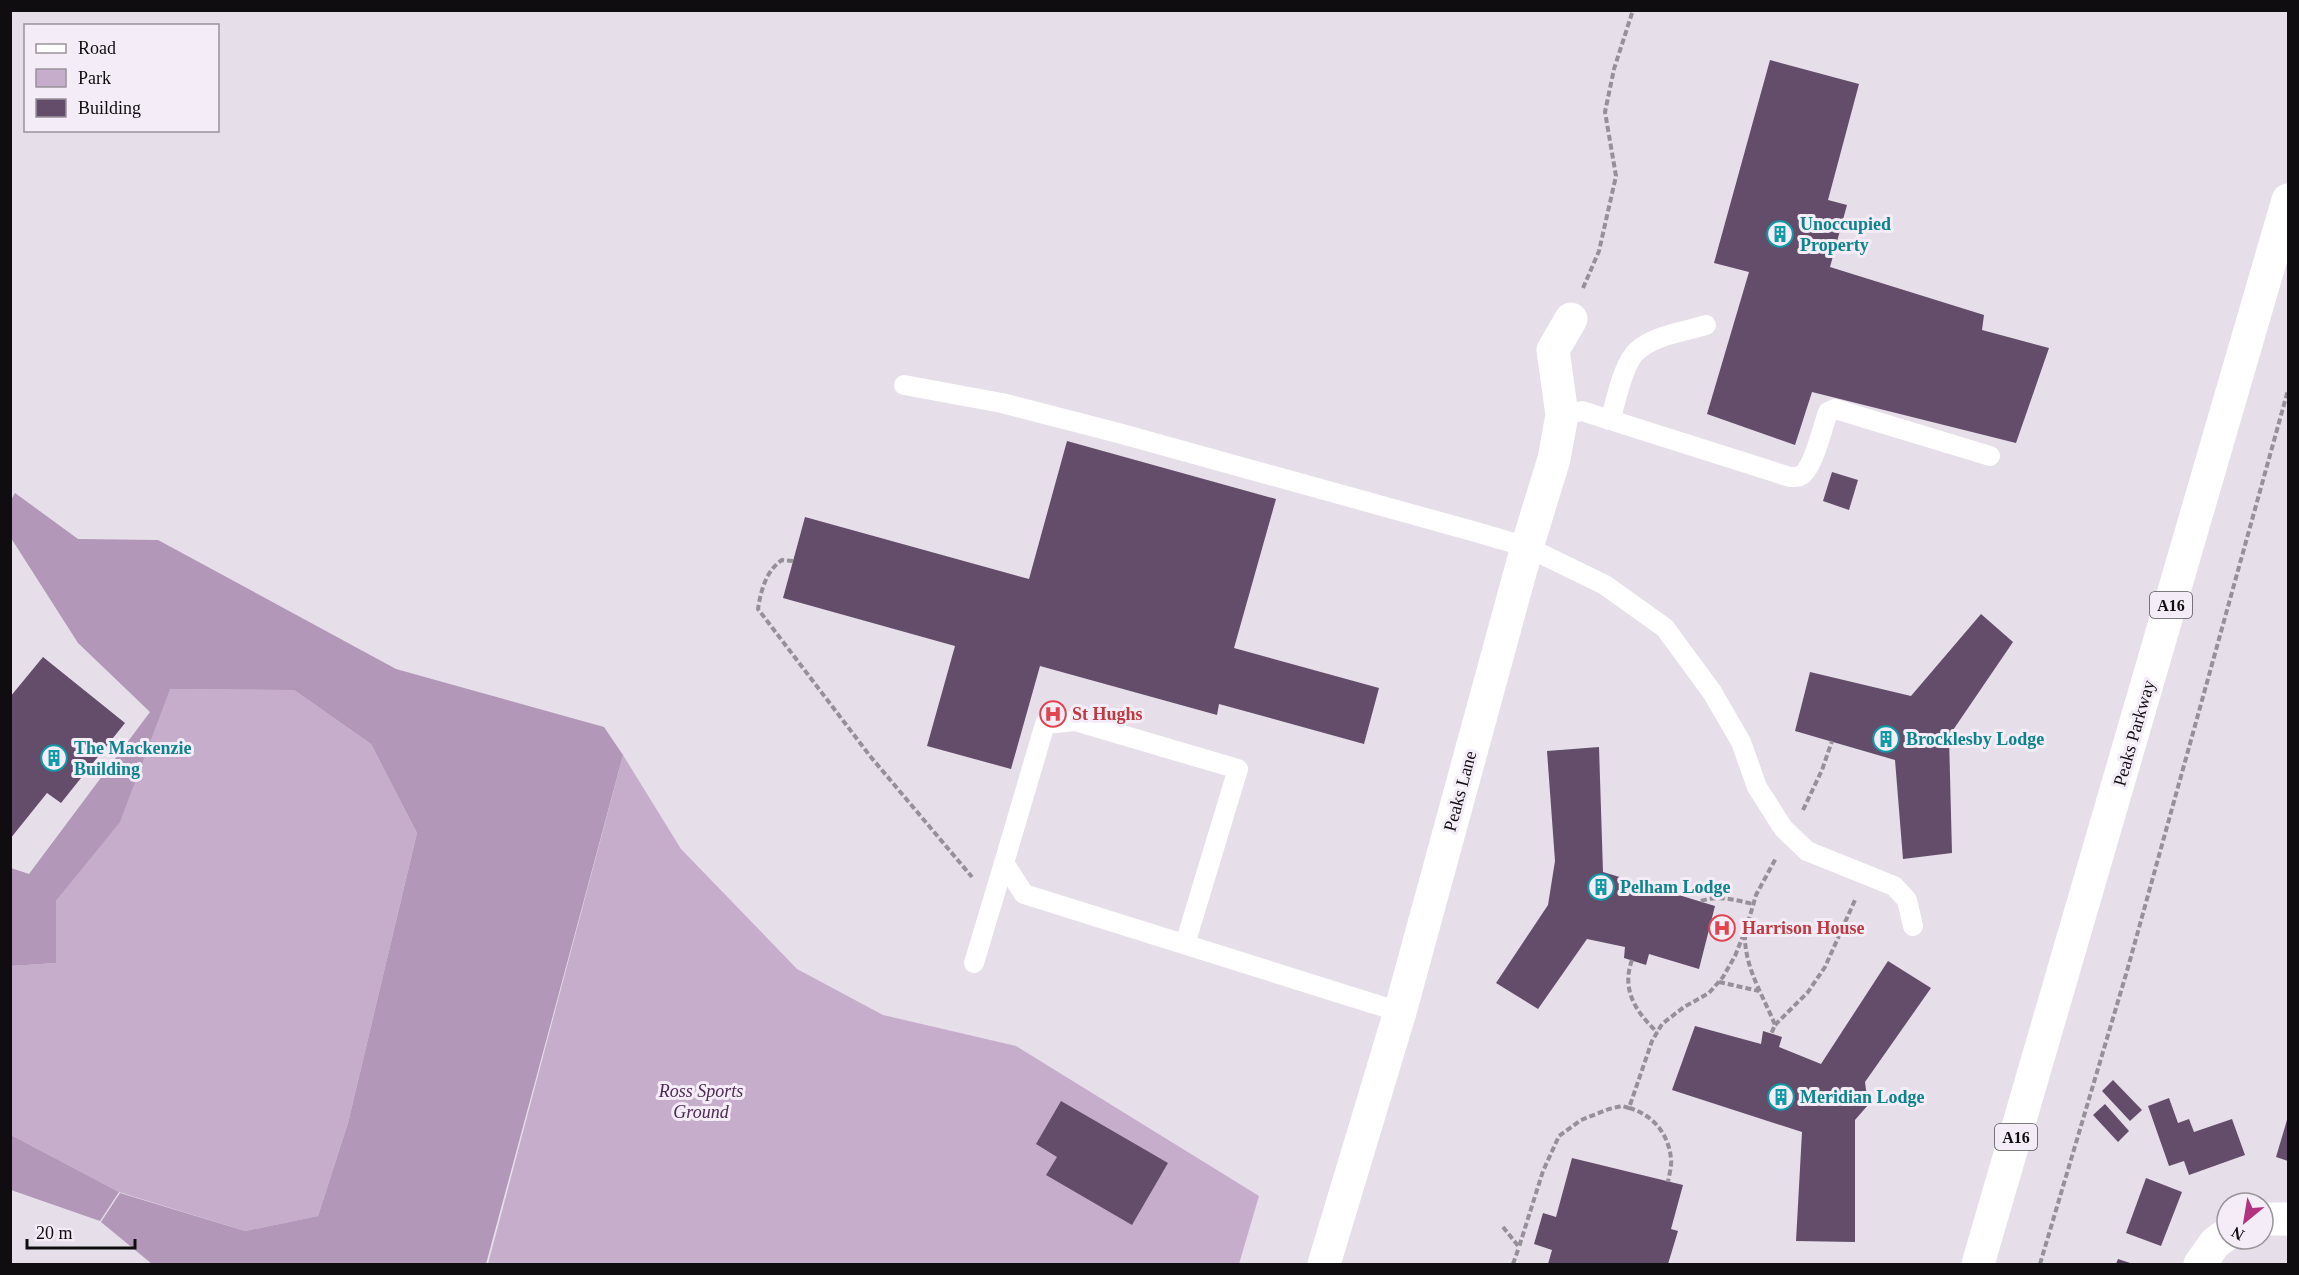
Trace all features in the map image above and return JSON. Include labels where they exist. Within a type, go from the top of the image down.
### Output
[{"type":"main road","name":"Peaks Parkway","points":[[1978,1264],[2289,200]]},
{"type":"main road","name":"Peaks Lane","points":[[1324,1264],[1400,1012],[1527,547],[1554,459],[1562,415],[1553,350],[1571,319]]},
{"type":"main road","points":[[2200,1264],[2215,1243]]},
{"type":"lane","points":[[1610,420],[1629,362],[1636,351],[1651,341],[1706,325]]},
{"type":"lane","points":[[904,385],[1002,403],[1122,434],[1527,547],[1605,585],[1665,628],[1712,692],[1741,742],[1757,787],[1783,828],[1808,851],[1894,886],[1907,900],[1913,926]]},
{"type":"lane","points":[[1562,415],[1582,411],[1790,477],[1799,477],[1805,473],[1812,461],[1828,412],[1834,409],[1990,456]]},
{"type":"lane","points":[[974,963],[1045,724],[1075,721],[1238,769],[1185,944]]},
{"type":"lane","points":[[1004,863],[1024,894],[1400,1012]]},
{"type":"path","points":[[1571,319],[1599,251],[1616,176],[1605,112],[1614,69],[1633,10]]},
{"type":"path","points":[[2040,1264],[2127,971],[2289,390]]},
{"type":"path","points":[[793,561],[782,560],[771,568],[760,593],[758,609],[870,756],[952,852],[992,904]]},
{"type":"path","points":[[1629,1108],[1662,1024],[1684,1007],[1709,993],[1719,982],[1735,956],[1746,930],[1756,895],[1822,770],[1832,741]]},
{"type":"path","points":[[1771,1034],[1775,1025],[1808,992],[1825,967],[1858,892],[1856,870]]},
{"type":"path","points":[[1701,901],[1709,898],[1753,904]]},
{"type":"path","points":[[1746,930],[1747,957],[1759,992],[1775,1025]]},
{"type":"path","points":[[1632,960],[1628,972],[1631,1002],[1657,1032]]},
{"type":"path","points":[[1719,982],[1759,992]]},
{"type":"path","points":[[1513,1264],[1543,1171],[1559,1136],[1581,1120],[1622,1106],[1637,1110],[1656,1122],[1665,1139],[1671,1159],[1668,1182]]},
{"type":"path","points":[[1503,1227],[1519,1247]]},
{"type":"green space","points":[[169,689],[294,690],[371,744],[417,833],[348,1123],[318,1216],[245,1231],[119,1192],[11,1135],[11,966],[56,963],[56,901],[120,821]]},
{"type":"green space","name":"Ross Sports Ground","points":[[623,755],[681,849],[797,969],[883,1015],[1016,1046],[1259,1196],[1239,1264],[488,1264]]},
{"type":"shaded area","points":[[15,493],[78,539],[158,540],[396,669],[604,727],[623,755],[486,1264],[152,1264],[101,1222],[120,1193],[245,1231],[318,1216],[348,1123],[417,833],[371,744],[294,690],[170,689],[120,822],[56,901],[56,963],[11,966],[11,868],[29,874],[150,712],[78,643],[11,538],[11,500]]},
{"type":"shaded area","points":[[11,1135],[119,1192],[100,1221],[11,1190]]},
{"type":"building","name":"Unoccupied Property","points":[[1770,60],[1859,84],[1828,200],[1847,205],[1830,267],[1984,315],[1982,330],[2049,348],[2016,443],[1812,392],[1795,445],[1707,414],[1749,272],[1714,263]]},
{"type":"building","name":"St Hughs","points":[[1067,441],[1276,499],[1234,648],[1379,688],[1364,744],[1219,704],[1217,715],[1040,666],[1011,769],[927,746],[955,646],[783,598],[805,517],[1029,579]]},
{"type":"building","points":[[1832,472],[1858,480],[1849,510],[1823,501]]},
{"type":"building","name":"Brocklesby Lodge","points":[[1981,614],[2013,642],[1949,736],[1952,853],[1903,859],[1895,760],[1795,731],[1810,672],[1911,696]]},
{"type":"building","name":"The Mackenzie Building","points":[[43,657],[125,723],[61,803],[47,793],[10,839],[10,697]]},
{"type":"building","name":"Pelham Lodge","points":[[1599,747],[1603,872],[1715,906],[1699,969],[1649,954],[1646,965],[1624,958],[1625,947],[1587,939],[1538,1009],[1496,983],[1548,905],[1555,861],[1547,751]]},
{"type":"building","name":"Meridian Lodge","points":[[1888,961],[1931,988],[1865,1082],[1868,1105],[1855,1120],[1855,1242],[1796,1241],[1802,1132],[1672,1090],[1695,1026],[1761,1044],[1763,1031],[1782,1037],[1779,1047],[1821,1064]]},
{"type":"building","points":[[2113,1080],[2142,1110],[2130,1121],[2102,1091]]},
{"type":"building","points":[[2169,1098],[2178,1123],[2189,1119],[2194,1132],[2232,1119],[2245,1155],[2189,1175],[2184,1161],[2169,1166],[2148,1106]]},
{"type":"building","points":[[1061,1101],[1168,1163],[1132,1225],[1046,1175],[1057,1157],[1036,1144]]},
{"type":"building","points":[[2105,1104],[2129,1131],[2118,1142],[2093,1115]]},
{"type":"building","points":[[2288,1120],[2288,1161],[2276,1157]]},
{"type":"building","points":[[1572,1158],[1683,1185],[1671,1229],[1678,1231],[1668,1264],[1548,1264],[1552,1250],[1534,1244],[1543,1213],[1556,1217]]},
{"type":"building","points":[[2146,1178],[2182,1192],[2161,1246],[2126,1233]]},
{"type":"building","points":[[2118,1259],[2133,1264],[2116,1264]]},
{"type":"place","name":"Unoccupied Property","points":[[1780,234]]},
{"type":"place","name":"St Hughs","points":[[1053,714]]},
{"type":"place","name":"Brocklesby Lodge","points":[[1886,739]]},
{"type":"place","name":"The Mackenzie Building","points":[[54,758]]},
{"type":"place","name":"Pelham Lodge","points":[[1601,887]]},
{"type":"place","name":"Harrison House","points":[[1722,928]]},
{"type":"place","name":"Meridian Lodge","points":[[1781,1097]]}]
